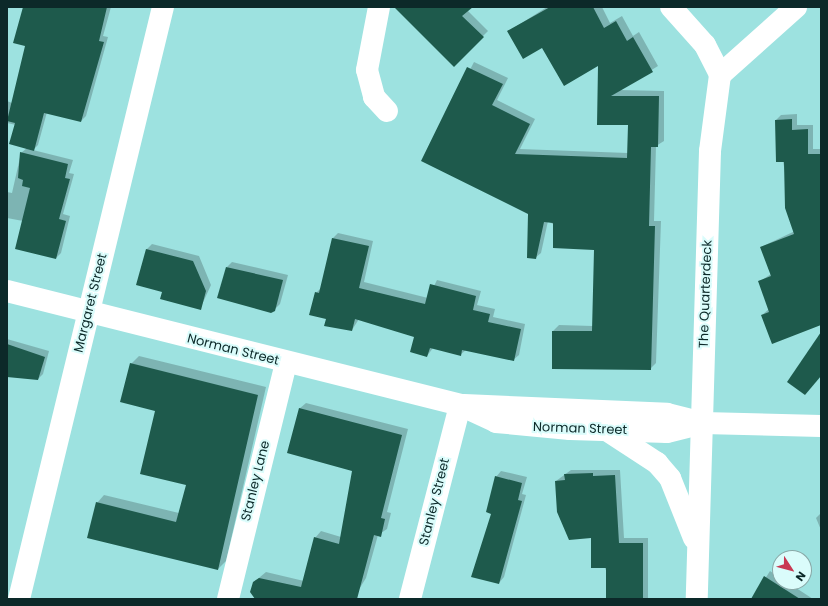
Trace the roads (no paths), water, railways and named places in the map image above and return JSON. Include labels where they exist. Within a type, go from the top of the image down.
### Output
[{"type":"street","name":"Margaret Street","points":[[19,599],[162,7]]},
{"type":"street","points":[[379,7],[367,67],[371,93],[387,110]]},
{"type":"street","points":[[671,7],[705,45],[720,75],[796,7]]},
{"type":"street","name":"The Quarterdeck","points":[[698,599],[710,151],[720,75]]},
{"type":"street","name":"Norman Street","points":[[7,291],[286,363],[460,405],[667,414],[703,423],[821,426]]},
{"type":"street","name":"Stanley Lane","points":[[228,599],[286,363]]},
{"type":"street","name":"Norman Street","points":[[460,405],[496,422],[605,430],[667,432],[703,423]]},
{"type":"street","name":"Stanley Street","points":[[410,599],[460,405]]},
{"type":"street","points":[[605,430],[657,463],[670,478],[699,554]]}]
